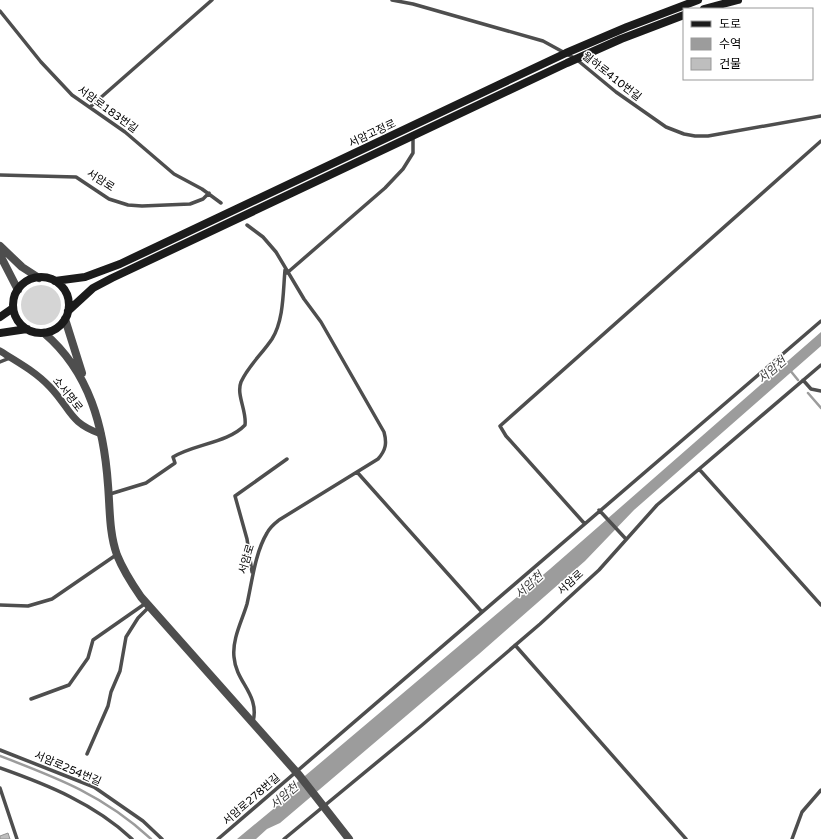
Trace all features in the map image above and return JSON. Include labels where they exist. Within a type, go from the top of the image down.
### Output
[{"type":"main road","name":"서암고정로","points":[[55,281],[85,277],[120,264],[566,53],[641,21],[698,0]]},
{"type":"main road","points":[[708,8],[738,0]]},
{"type":"main road","name":"서암고정로","points":[[68,311],[93,288],[112,278],[576,59],[683,15]]},
{"type":"main road","points":[[0,333],[27,329],[44,333],[60,326],[68,311],[67,294],[55,281],[39,278],[23,284],[18,290],[14,298],[13,308],[16,317],[27,329]]},
{"type":"main road","points":[[0,316],[13,308]]},
{"type":"street","points":[[0,246],[22,267],[39,278]]},
{"type":"street","points":[[0,254],[18,290]]},
{"type":"street","points":[[65,319],[101,434],[109,494],[110,515],[117,554],[127,575],[147,605],[298,773],[349,839]]},
{"type":"street","points":[[44,333],[59,346],[67,356],[87,387]]},
{"type":"street","name":"소서명로","points":[[0,351],[29,368],[50,387],[73,419],[90,430],[101,434]]},
{"type":"lane","points":[[90,107],[212,0]]},
{"type":"lane","name":"월하로410번길","points":[[392,0],[543,41],[576,59],[616,92],[666,127],[684,134],[708,136],[821,116]]},
{"type":"lane","name":"서암로183번길","points":[[0,11],[60,83],[136,141],[178,177],[210,193],[220,203]]},
{"type":"lane","points":[[286,271],[385,188],[403,169],[413,153],[413,136]]},
{"type":"lane","points":[[584,523],[506,436],[501,430],[500,426],[821,140]]},
{"type":"lane","name":"서암로","points":[[0,175],[76,177],[109,200],[128,205],[142,206],[190,204],[203,199],[210,193]]},
{"type":"lane","points":[[109,494],[146,482],[175,463],[173,457],[182,451],[203,446],[241,429],[245,425],[244,409],[240,392],[241,383],[258,355],[272,339],[277,328],[286,271],[270,244],[247,225]]},
{"type":"lane","name":"서암로","points":[[253,723],[256,712],[255,704],[237,671],[233,656],[234,647],[247,602],[252,572],[266,534],[271,527],[378,459],[383,454],[386,444],[384,432],[321,322],[286,271]]},
{"type":"lane","name":"서암로278번길","points":[[218,839],[298,773],[599,510],[821,321]]},
{"type":"lane","points":[[0,362],[11,358]]},
{"type":"lane","name":"서암로","points":[[284,839],[421,726],[515,645],[599,570],[624,537],[657,505],[821,364]]},
{"type":"lane","points":[[803,380],[812,389],[821,391]]},
{"type":"lane","points":[[252,572],[247,539],[235,496],[287,458]]},
{"type":"lane","points":[[699,468],[821,605]]},
{"type":"lane","points":[[357,472],[482,612]]},
{"type":"lane","points":[[599,510],[624,537]]},
{"type":"lane","points":[[0,606],[28,606],[52,599],[117,554]]},
{"type":"lane","points":[[31,699],[69,685],[88,658],[93,640],[147,605]]},
{"type":"lane","points":[[87,754],[108,706],[111,692],[120,671],[126,637],[147,605]]},
{"type":"lane","points":[[515,645],[686,839]]},
{"type":"lane","name":"서암로254번길","points":[[0,750],[94,787],[143,821],[162,839]]},
{"type":"lane","points":[[0,768],[44,785],[90,806],[132,839]]},
{"type":"lane","points":[[0,788],[17,839]]},
{"type":"lane","points":[[792,839],[802,812],[821,790]]},
{"type":"shaded area","points":[[45,285],[52,288],[58,294],[61,305],[60,313],[52,322],[45,325],[37,325],[30,322],[22,313],[21,301],[24,294],[33,286]]},
{"type":"water","points":[[821,332],[821,346],[634,510],[585,561],[479,654],[280,823],[267,829],[256,839],[237,839],[289,796],[290,789],[293,786],[550,569]]},
{"type":"building","points":[[8,833],[10,839],[0,839],[0,836]]},
{"type":"waterway","name":"서암천","points":[[789,369],[798,380]]},
{"type":"waterway","points":[[808,393],[821,408]]},
{"type":"waterway","points":[[0,756],[42,772],[80,790],[116,811],[151,839]]}]
